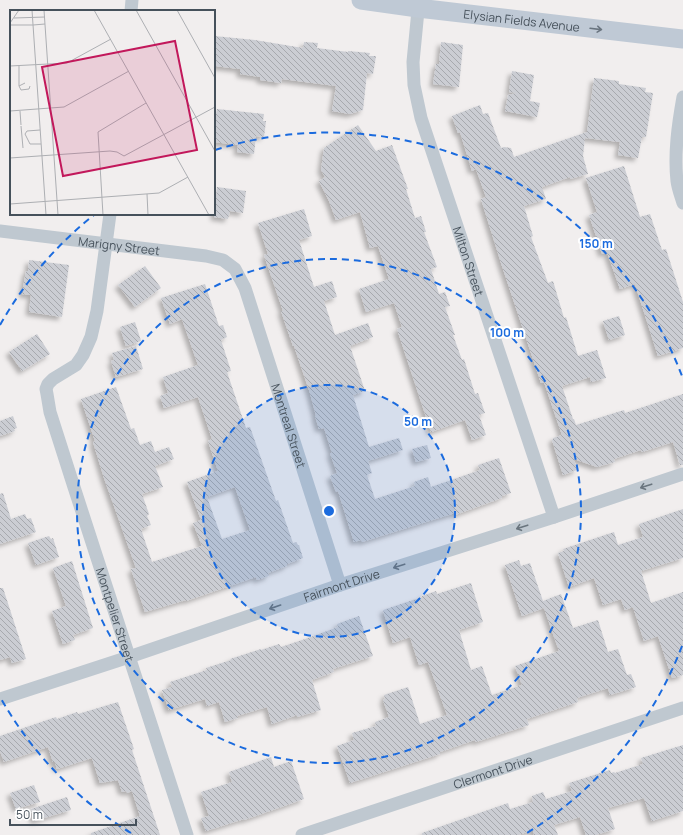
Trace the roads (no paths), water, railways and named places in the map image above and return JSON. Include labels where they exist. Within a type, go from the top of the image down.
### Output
[{"type":"main road","name":"Elysian Fields Avenue","points":[[361,0],[419,4],[683,39]]},
{"type":"street","points":[[131,10],[132,0]]},
{"type":"street","name":"Milton Street","points":[[419,4],[413,62],[414,85],[420,118],[554,517]]},
{"type":"street","points":[[683,97],[675,158],[677,183],[683,203]]},
{"type":"street","points":[[106,244],[110,215]]},
{"type":"street","name":"Marigny Street","points":[[0,231],[206,256],[223,260],[235,269]]},
{"type":"street","name":"Montpelier Street","points":[[106,244],[97,311],[91,336],[83,355],[76,365],[53,379],[48,384],[46,389],[50,412],[187,835]]},
{"type":"street","name":"Montreal Street","points":[[235,269],[245,288],[262,339],[340,585]]},
{"type":"street","name":"Fairmont Drive","points":[[0,699],[340,585],[683,474]]},
{"type":"street","name":"Clermont Drive","points":[[302,835],[683,708]]}]
